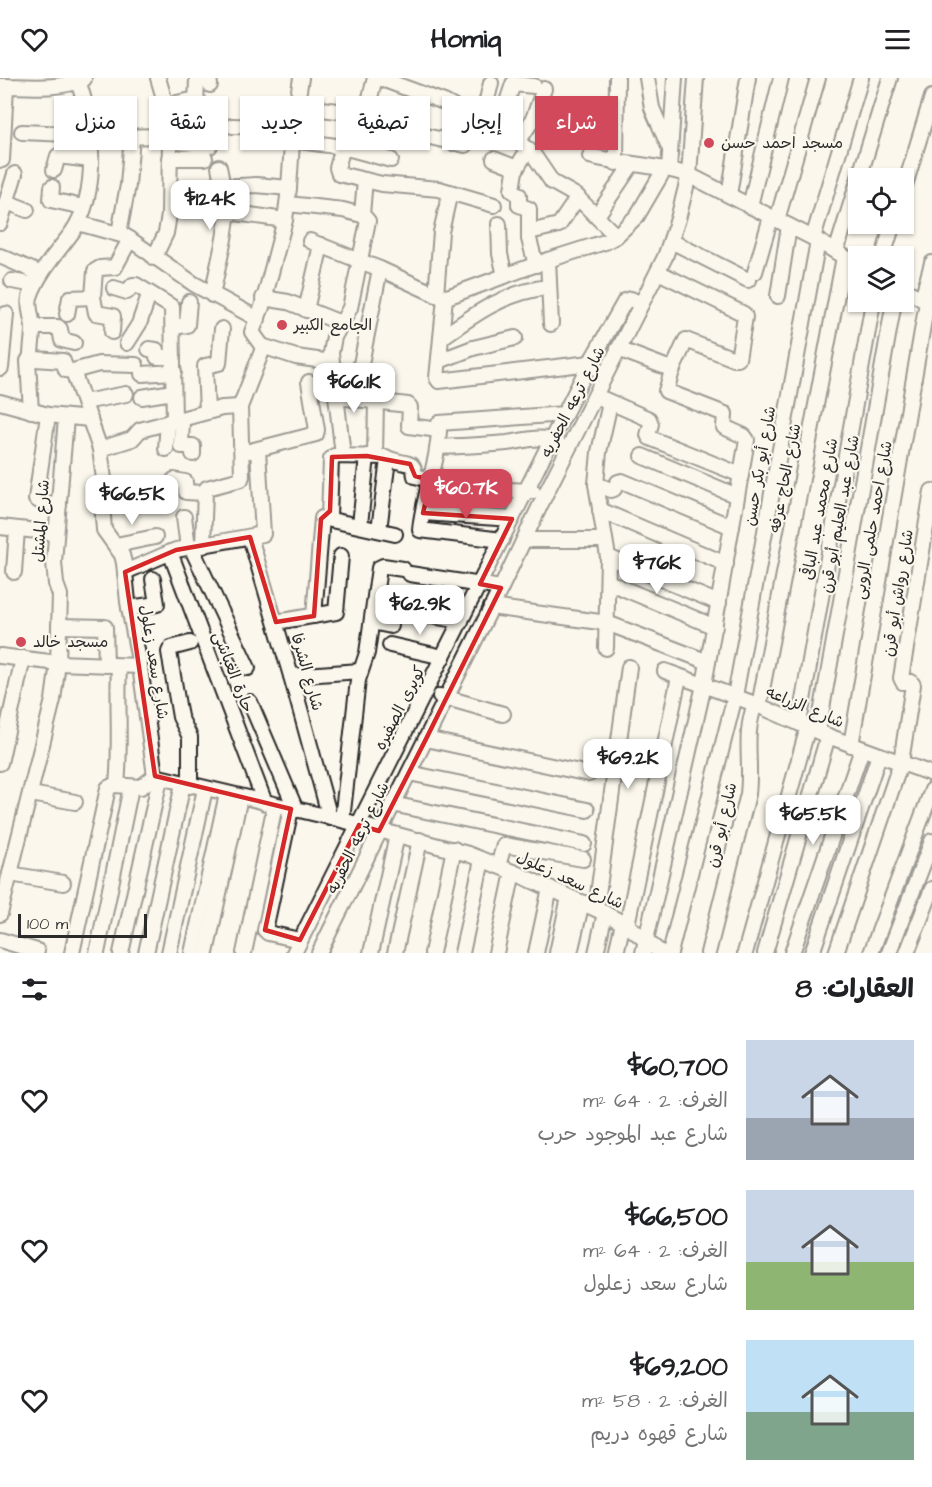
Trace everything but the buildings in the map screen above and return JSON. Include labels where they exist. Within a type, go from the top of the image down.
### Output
[{"type":"street","points":[[158,78],[163,96]]},
{"type":"street","points":[[298,96],[301,78]]},
{"type":"street","points":[[442,101],[403,82],[377,78],[366,113],[369,123],[442,140]]},
{"type":"street","points":[[616,163],[617,78]]},
{"type":"street","points":[[647,78],[652,108],[670,149]]},
{"type":"street","points":[[306,310],[315,243],[441,296],[605,242],[616,236],[637,216],[667,168],[675,78]]},
{"type":"street","name":"شارع ترعه الحفريه","points":[[319,953],[658,272],[671,241],[688,175],[696,78]]},
{"type":"street","points":[[729,195],[748,78]]},
{"type":"street","points":[[750,206],[781,78]]},
{"type":"street","points":[[671,241],[752,276],[779,221],[818,78]]},
{"type":"street","name":"شارع أبو بكر حسن","points":[[662,953],[735,696],[816,239],[861,78]]},
{"type":"street","name":"شارع الحاج عرفه","points":[[861,168],[890,78]]},
{"type":"street","points":[[2,160],[3,86],[46,86],[81,79],[84,96]]},
{"type":"street","points":[[198,96],[206,80]]},
{"type":"street","points":[[488,96],[492,83]]},
{"type":"street","points":[[509,96],[513,84],[539,88],[533,119],[523,146],[552,182],[578,197],[616,236]]},
{"type":"street","points":[[910,168],[932,97]]},
{"type":"street","points":[[232,126],[240,127]]},
{"type":"street","points":[[22,132],[54,134]]},
{"type":"street","points":[[31,411],[28,361],[31,356],[33,322],[29,305],[30,298],[38,280],[78,223],[83,207],[91,150]]},
{"type":"street","points":[[112,332],[113,316],[96,313],[93,297],[95,271],[100,268],[115,267],[125,236],[131,150]]},
{"type":"street","points":[[154,258],[168,224],[169,150]]},
{"type":"street","points":[[169,158],[207,152],[201,150]]},
{"type":"street","points":[[291,150],[290,188],[285,220],[258,319],[252,332],[262,346],[296,357],[331,362]]},
{"type":"street","points":[[346,150],[337,172],[366,180],[439,189],[494,205]]},
{"type":"street","points":[[354,150],[391,160]]},
{"type":"street","points":[[522,150],[512,190],[519,195],[518,204],[529,209],[529,232],[549,287],[551,324]]},
{"type":"street","points":[[54,170],[58,156],[91,160]]},
{"type":"street","points":[[590,156],[616,163],[667,168],[688,175],[816,239],[848,259]]},
{"type":"street","points":[[494,159],[517,168]]},
{"type":"street","points":[[597,216],[632,164]]},
{"type":"street","points":[[212,295],[228,212],[219,167]]},
{"type":"street","points":[[0,223],[15,174]]},
{"type":"street","points":[[362,215],[366,180]]},
{"type":"street","points":[[224,187],[256,185],[290,188]]},
{"type":"street","points":[[52,187],[51,200],[83,207]]},
{"type":"street","points":[[450,192],[441,232],[441,338],[437,378],[442,381],[590,363],[606,374]]},
{"type":"street","points":[[529,232],[557,227],[578,197]]},
{"type":"street","points":[[8,202],[27,210]]},
{"type":"street","points":[[288,204],[343,210],[362,215],[368,221],[348,313],[334,337],[331,362],[340,426],[338,455]]},
{"type":"street","points":[[228,212],[285,220]]},
{"type":"street","points":[[778,296],[779,221]]},
{"type":"street","name":"شارع الحاج عرفه","points":[[757,705],[848,221]]},
{"type":"street","points":[[78,223],[125,236],[154,258],[212,295],[258,319]]},
{"type":"street","points":[[499,224],[500,254],[505,276]]},
{"type":"street","points":[[0,256],[38,280]]},
{"type":"street","name":"شارع احمد حلمى الروبى","points":[[792,953],[856,747],[932,263]]},
{"type":"street","points":[[354,399],[380,269]]},
{"type":"street","points":[[644,946],[704,685],[747,442],[745,436],[724,427],[725,414],[666,391],[672,370],[686,340],[738,359],[746,317],[658,272]]},
{"type":"street","points":[[12,281],[38,280]]},
{"type":"street","points":[[114,288],[127,292],[134,285],[172,307],[174,421],[181,446],[193,446],[193,454]]},
{"type":"street","points":[[441,338],[495,302],[530,290],[549,287]]},
{"type":"street","points":[[127,343],[139,324],[149,295]]},
{"type":"street","points":[[67,314],[69,300],[72,296],[93,297]]},
{"type":"street","points":[[263,298],[288,302],[341,323]]},
{"type":"street","name":"كوبرى الصفيره","points":[[297,947],[590,363],[625,301],[631,299],[641,304]]},
{"type":"street","points":[[172,357],[157,357],[153,344],[187,325],[189,302]]},
{"type":"street","name":"شارع محمد عبد الباقى","points":[[813,729],[872,312]]},
{"type":"street","name":"شارع عبد العليم أبو قرن","points":[[813,729],[892,312]]},
{"type":"street","points":[[1,368],[3,314],[58,327],[62,340],[74,343]]},
{"type":"street","points":[[207,412],[206,366],[219,363],[222,329]]},
{"type":"street","points":[[439,361],[473,348],[515,338]]},
{"type":"street","points":[[194,547],[204,493],[207,488],[241,479],[243,451],[240,407],[262,346]]},
{"type":"street","points":[[618,349],[672,370]]},
{"type":"street","points":[[31,356],[35,359],[64,361],[66,370],[99,364],[174,372]]},
{"type":"street","name":"شارع سعد زعلول","points":[[73,370],[100,449],[104,475],[102,503],[104,530],[122,555],[158,778],[454,849],[513,872],[600,911],[625,924],[644,946],[662,953]]},
{"type":"street","points":[[243,451],[258,450],[316,434],[309,382]]},
{"type":"street","points":[[142,398],[173,392]]},
{"type":"street","points":[[84,402],[126,394]]},
{"type":"street","points":[[335,396],[409,405],[409,426],[439,430]]},
{"type":"street","points":[[595,396],[649,419],[651,424],[648,435],[650,438],[741,475]]},
{"type":"street","points":[[376,401],[379,530]]},
{"type":"street","points":[[606,648],[608,557],[596,484],[599,452],[610,402]]},
{"type":"street","points":[[0,403],[48,415],[90,419]]},
{"type":"street","points":[[100,449],[132,439],[140,430],[222,408],[240,407]]},
{"type":"street","points":[[502,540],[421,531],[423,513],[439,447],[440,422],[565,414]]},
{"type":"street","points":[[48,415],[36,499],[59,505]]},
{"type":"street","name":"شارع المشتل","points":[[0,914],[7,875],[31,794],[53,700],[58,663],[60,595],[55,573],[56,533],[66,418]]},
{"type":"street","points":[[166,449],[174,421]]},
{"type":"street","points":[[439,447],[510,443],[535,438],[552,440],[568,449]]},
{"type":"street","points":[[125,572],[170,552],[262,535],[264,531],[258,450]]},
{"type":"street","points":[[329,518],[331,459],[338,455],[377,457],[410,464],[415,476],[430,483],[547,491]]},
{"type":"street","points":[[642,456],[737,495]]},
{"type":"street","points":[[360,525],[377,457]]},
{"type":"street","points":[[222,475],[242,472]]},
{"type":"street","points":[[174,480],[185,482],[186,492],[204,493]]},
{"type":"street","points":[[596,484],[613,489],[618,482],[622,481],[732,527]]},
{"type":"street","name":"شارع رواش أبو قرن","points":[[901,762],[913,685],[911,682],[903,682],[901,678],[932,491]]},
{"type":"street","points":[[600,510],[726,564]]},
{"type":"street","points":[[423,513],[512,519]]},
{"type":"street","points":[[184,517],[194,547],[248,668]]},
{"type":"street","points":[[314,616],[321,519],[329,518],[395,534]]},
{"type":"street","points":[[0,527],[56,533]]},
{"type":"street","points":[[14,572],[17,529]]},
{"type":"street","points":[[116,545],[155,537]]},
{"type":"street","name":"شارع الشرفا","points":[[250,537],[336,819]]},
{"type":"street","points":[[524,540],[605,540]]},
{"type":"street","name":"حارة الغباشى","points":[[170,552],[270,804]]},
{"type":"street","points":[[276,622],[336,612],[341,556]]},
{"type":"street","points":[[608,557],[719,603]]},
{"type":"street","points":[[336,819],[360,671],[367,653],[380,568],[382,566],[501,588]]},
{"type":"street","points":[[129,608],[157,604],[153,579]]},
{"type":"street","points":[[608,582],[715,627]]},
{"type":"street","points":[[491,607],[607,623],[708,662]]},
{"type":"street","points":[[396,610],[461,621]]},
{"type":"street","points":[[372,622],[391,626]]},
{"type":"street","points":[[59,626],[104,626],[117,695],[119,768],[124,786],[97,953]]},
{"type":"street","points":[[146,953],[187,785],[190,737],[180,717],[169,652],[171,648],[190,643]]},
{"type":"street","points":[[390,645],[443,657]]},
{"type":"street","points":[[0,656],[58,663],[140,666]]},
{"type":"street","points":[[0,763],[23,658]]},
{"type":"street","points":[[596,953],[628,667]]},
{"type":"street","points":[[291,676],[360,671]]},
{"type":"street","name":"شارع الزراعه","points":[[664,671],[735,696],[856,747],[932,774]]},
{"type":"street","points":[[616,953],[625,924],[679,677]]},
{"type":"street","points":[[427,690],[446,698],[503,714]]},
{"type":"street","points":[[250,702],[294,809],[265,930],[297,947]]},
{"type":"street","name":"شارع أبو قرن","points":[[708,953],[748,794],[750,773],[747,732],[757,705]]},
{"type":"street","points":[[744,953],[813,729]]},
{"type":"street","points":[[765,953],[813,729]]},
{"type":"street","points":[[426,739],[589,774]]},
{"type":"street","points":[[812,953],[879,755]]},
{"type":"street","points":[[836,953],[901,762]]},
{"type":"street","points":[[409,773],[587,810]]},
{"type":"street","points":[[72,953],[108,788],[111,786],[145,786],[158,778]]},
{"type":"street","points":[[122,953],[158,778]]},
{"type":"street","points":[[169,953],[205,789]]},
{"type":"street","points":[[871,953],[932,790]]},
{"type":"street","points":[[31,794],[75,802]]},
{"type":"street","points":[[192,953],[234,795]]},
{"type":"street","points":[[206,953],[234,795]]},
{"type":"street","points":[[244,953],[270,804]]},
{"type":"street","points":[[393,804],[584,844]]},
{"type":"street","points":[[371,953],[397,835]]},
{"type":"street","points":[[394,953],[420,840]]},
{"type":"street","points":[[889,953],[932,841]]},
{"type":"street","points":[[498,866],[504,845],[583,859]]},
{"type":"street","points":[[432,953],[454,849]]},
{"type":"street","points":[[462,953],[482,860]]},
{"type":"street","points":[[496,953],[513,872]]},
{"type":"street","points":[[7,875],[63,883]]},
{"type":"street","points":[[536,953],[550,888]]},
{"type":"street","points":[[907,953],[932,889]]},
{"type":"street","points":[[557,953],[575,900]]},
{"type":"street","points":[[570,953],[575,900]]},
{"type":"street","points":[[0,940],[37,951]]},
{"type":"highlighted area","points":[[367,456],[410,464],[415,476],[431,480],[423,513],[512,519],[480,584],[501,588],[426,739],[379,831],[359,825],[300,940],[265,930],[291,809],[155,776],[125,572],[176,550],[250,537],[276,622],[314,616],[321,519],[330,511],[332,457]]},
{"type":"place","name":"مسجد احمد حسن","points":[[709,143]]},
{"type":"place","name":"الجامع الكبير","points":[[282,325]]},
{"type":"place","name":"مسجد خالد","points":[[21,642]]}]
